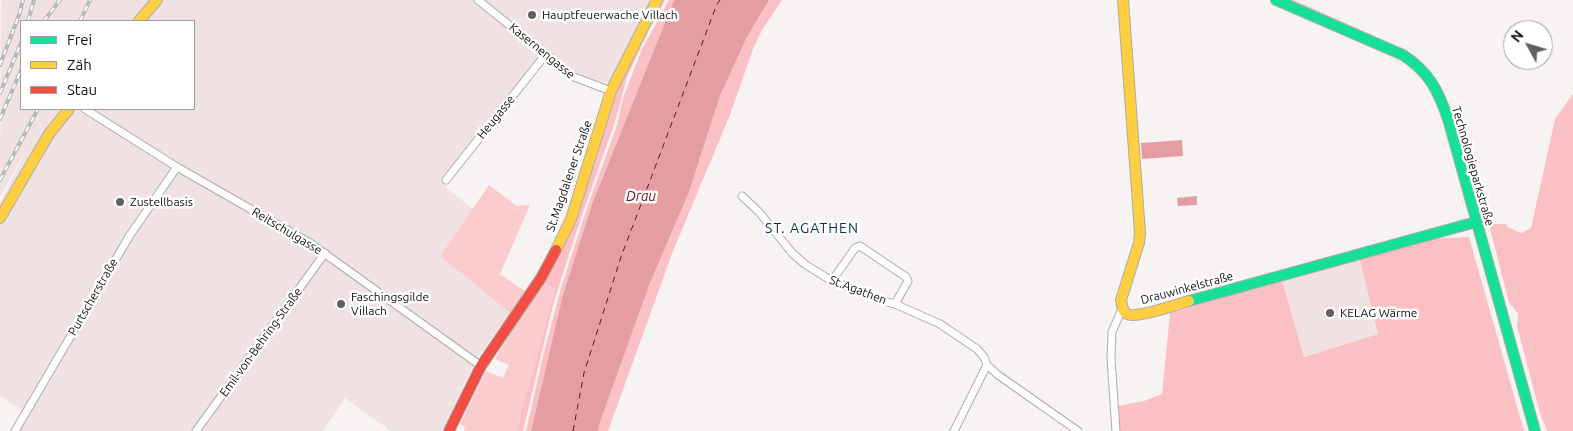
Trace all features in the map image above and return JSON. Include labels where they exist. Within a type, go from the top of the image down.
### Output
[{"type":"street","points":[[140,20],[157,0]]},
{"type":"street","name":"Kasernengasse","points":[[478,0],[577,80],[611,91]]},
{"type":"street","name":"St.Magdalener Straße","points":[[449,431],[481,366],[541,278],[553,256],[570,219],[611,91],[657,0]]},
{"type":"street","name":"Drauwinkelstraße","points":[[1123,0],[1140,232],[1139,243],[1121,300],[1122,309],[1127,314],[1137,315],[1476,222]]},
{"type":"street","name":"Technologieparkstraße","points":[[1276,0],[1413,61],[1422,68],[1436,87],[1442,101],[1535,431]]},
{"type":"street","name":"Heugasse","points":[[446,180],[546,54]]},
{"type":"street","points":[[0,218],[49,134],[68,110]]},
{"type":"street","name":"Reitschulgasse","points":[[87,110],[177,167],[301,237],[481,366]]},
{"type":"street","name":"Purtscherstraße","points":[[16,431],[130,235],[177,167]]},
{"type":"street","name":"St.Agathen","points":[[742,196],[765,218],[793,254],[806,265],[832,281],[920,314],[956,334],[977,349],[984,357],[987,365],[998,375],[1078,431]]},
{"type":"street","points":[[832,281],[855,248],[860,246],[906,277],[907,285],[895,304]]},
{"type":"street","name":"Emil-von-Behring-Straße","points":[[196,431],[325,253]]},
{"type":"street","points":[[1116,431],[1111,358],[1112,332],[1122,309]]},
{"type":"street","points":[[954,431],[987,365]]},
{"type":"shaded area","points":[[1,0],[652,0],[609,83],[578,78],[548,57],[445,187],[473,209],[440,256],[510,313],[475,361],[442,431],[391,431],[345,398],[323,431],[16,431],[26,413],[0,396],[0,203],[26,151],[0,197]]},
{"type":"shaded area","points":[[658,0],[665,0],[627,77],[615,122],[554,301],[523,431],[517,431],[555,290],[545,282],[561,253],[566,235],[587,185],[617,87]]},
{"type":"shaded area","points":[[669,0],[674,0],[592,204],[562,298],[531,431],[526,431],[561,288],[617,125],[623,98],[642,49]]},
{"type":"shaded area","points":[[769,0],[782,0],[762,30],[753,49],[730,115],[673,251],[608,431],[598,431],[650,283],[689,192],[720,96],[747,37]]},
{"type":"shaded area","points":[[1285,0],[1294,0],[1383,40],[1382,41]]},
{"type":"shaded area","points":[[1573,94],[1573,431],[1547,431],[1540,413],[1517,326],[1518,314],[1509,302],[1490,229],[1493,224],[1506,224],[1507,227],[1521,233],[1531,228],[1555,119]]},
{"type":"shaded area","points":[[489,185],[517,206],[530,205],[500,274],[526,292],[510,313],[440,256]]},
{"type":"shaded area","points":[[1469,237],[1524,431],[1120,431],[1118,406],[1144,401],[1162,394],[1170,313],[1282,280],[1304,357],[1378,334],[1359,257],[1431,239]]},
{"type":"shaded area","points":[[1359,257],[1378,334],[1304,357],[1282,280]]},
{"type":"shaded area","points":[[545,282],[555,290],[517,431],[464,431],[465,428],[460,424],[486,371],[503,378],[509,365],[495,359],[515,325]]},
{"type":"water","name":"Drau","points":[[674,0],[769,0],[747,37],[720,96],[689,192],[650,283],[598,431],[531,431],[562,298],[592,204]]},
{"type":"water","points":[[1182,140],[1183,156],[1142,159],[1141,143]]},
{"type":"water","points":[[1197,196],[1197,205],[1178,206],[1177,198]]},
{"type":"ferry route","points":[[573,431],[584,373],[621,257],[720,0]]},
{"type":"railway","points":[[0,65],[23,0]]},
{"type":"railway","points":[[28,20],[34,0]]},
{"type":"railway","points":[[45,20],[60,0]]},
{"type":"railway","points":[[80,20],[90,0]]},
{"type":"railway","points":[[0,93],[20,45]]},
{"type":"railway","points":[[0,119],[20,72]]},
{"type":"railway","points":[[0,180],[37,110]]},
{"type":"traffic: fast","points":[[1276,0],[1403,55],[1420,68],[1432,82],[1448,119],[1535,431]]},
{"type":"traffic: fast","points":[[1189,301],[1476,222]]},
{"type":"traffic: slow","points":[[140,20],[157,0]]},
{"type":"traffic: slow","points":[[556,250],[571,219],[611,91],[657,0]]},
{"type":"traffic: slow","points":[[1123,0],[1140,232],[1139,243],[1121,300],[1122,306],[1127,314],[1132,315],[1189,301]]},
{"type":"traffic: slow","points":[[0,218],[49,134],[68,110]]},
{"type":"traffic: jam","points":[[449,431],[481,366],[541,278],[556,250]]},
{"type":"place","name":"Hauptfeuerwache Villach","points":[[532,15]]},
{"type":"place","name":"Zustellbasis","points":[[120,202]]},
{"type":"place","name":"Faschingsgilde Villach","points":[[341,304]]},
{"type":"place","name":"KELAG Wärme","points":[[1330,313]]},
{"type":"district","name":"ST. AGATHEN","points":[[812,228]]}]
